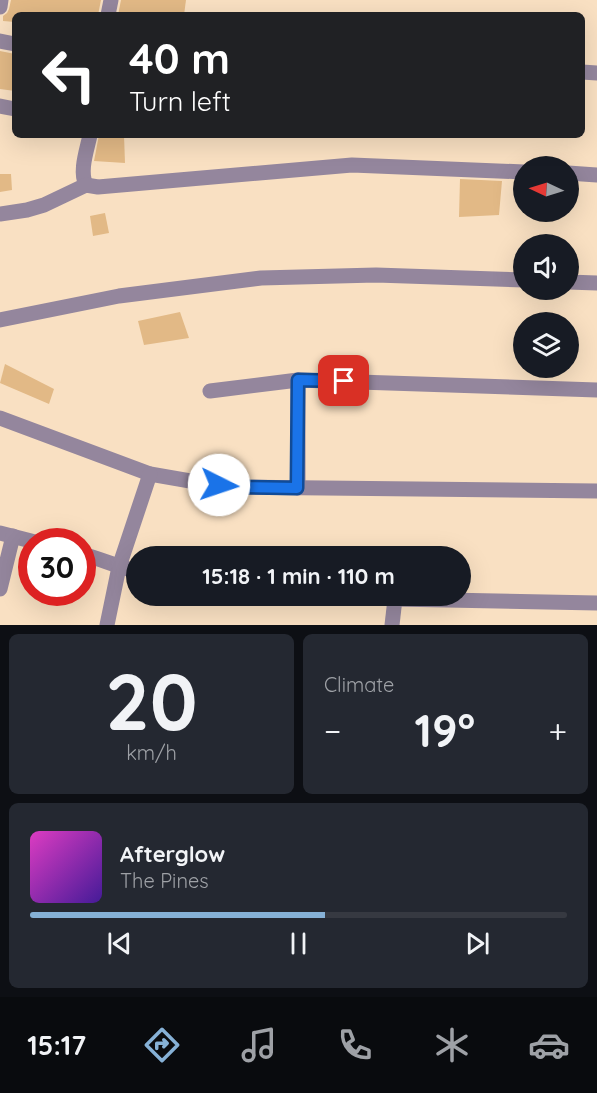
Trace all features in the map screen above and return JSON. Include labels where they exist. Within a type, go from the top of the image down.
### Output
[{"type":"street","points":[[0,7],[1,0]]},
{"type":"street","points":[[86,185],[83,173],[89,138]]},
{"type":"street","points":[[0,214],[44,205],[86,185],[98,187],[352,165],[513,172]]},
{"type":"street","points":[[579,174],[597,175]]},
{"type":"street","points":[[0,320],[110,298],[261,278],[376,274],[513,280]]},
{"type":"street","points":[[579,282],[597,283]]},
{"type":"street","points":[[210,391],[298,380],[597,390]]},
{"type":"street","points":[[297,488],[298,380]]},
{"type":"street","points":[[0,418],[150,474],[196,482],[239,487],[597,491]]},
{"type":"street","points":[[107,625],[119,567],[150,474]]},
{"type":"street","points":[[0,589],[6,535]]},
{"type":"street","points":[[96,558],[126,569]]},
{"type":"street","points":[[471,601],[597,603]]},
{"type":"street","points":[[392,625],[394,606]]},
{"type":"building","points":[[11,0],[101,0],[99,12],[12,12],[12,22],[3,21],[3,16],[9,9]]},
{"type":"building","points":[[121,0],[186,0],[184,12],[119,12]]},
{"type":"building","points":[[0,51],[12,53],[12,91],[0,89]]},
{"type":"building","points":[[98,138],[124,138],[125,163],[94,161]]},
{"type":"building","points":[[0,174],[11,174],[12,190],[0,192]]},
{"type":"building","points":[[460,179],[502,181],[499,215],[459,217]]},
{"type":"building","points":[[105,213],[109,233],[93,236],[90,216]]},
{"type":"building","points":[[180,312],[189,338],[144,345],[138,321]]},
{"type":"building","points":[[5,364],[54,389],[49,404],[0,383]]},
{"type":"route","points":[[219,485],[297,488],[298,380],[344,381]]}]
